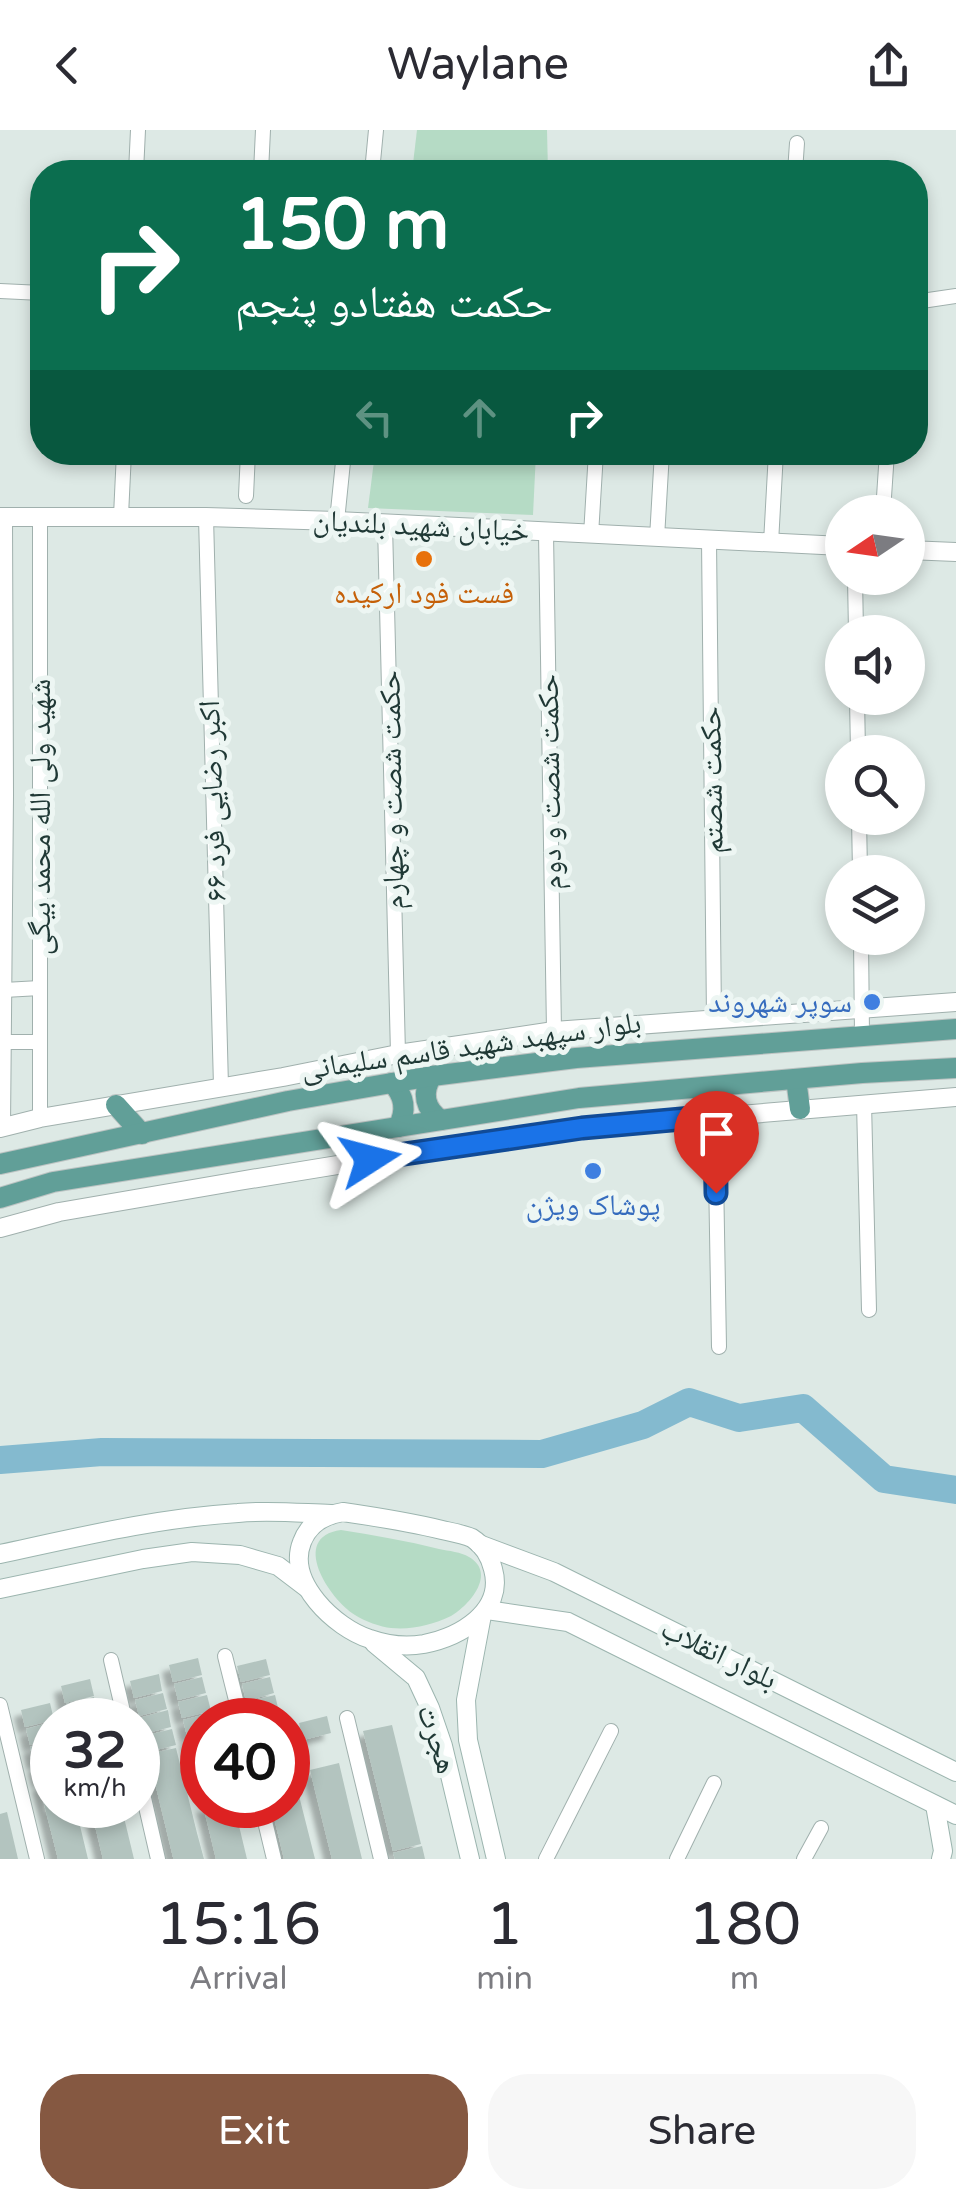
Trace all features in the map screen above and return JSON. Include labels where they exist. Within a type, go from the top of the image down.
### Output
[{"type":"main road","name":"بلوار سپهبد شهید قاسم سلیمانی","points":[[0,1164],[288,1102],[432,1076],[576,1058],[956,1029]]},
{"type":"main road","points":[[0,1198],[53,1182],[579,1098],[956,1068]]},
{"type":"main road","points":[[432,1076],[426,1088],[426,1101],[431,1112],[442,1120]]},
{"type":"main road","points":[[796,1079],[800,1109]]},
{"type":"main road","points":[[392,1083],[404,1104],[398,1127]]},
{"type":"main road","points":[[116,1105],[142,1134]]},
{"type":"street","points":[[137,160],[138,130]]},
{"type":"street","points":[[261,160],[262,130]]},
{"type":"street","points":[[373,160],[376,130]]},
{"type":"street","points":[[796,160],[797,143]]},
{"type":"street","points":[[0,291],[30,292]]},
{"type":"street","points":[[928,300],[956,296]]},
{"type":"street","points":[[121,516],[123,465]]},
{"type":"street","points":[[246,496],[247,465]]},
{"type":"street","points":[[337,521],[343,465]]},
{"type":"street","points":[[592,535],[595,465]]},
{"type":"street","points":[[657,538],[661,465]]},
{"type":"street","points":[[771,543],[775,465]]},
{"type":"street","points":[[884,495],[886,465]]},
{"type":"street","name":"شهید ولی الله محمد بیگی","points":[[40,516],[40,1118]]},
{"type":"street","name":"خیابان شهید بلندیان","points":[[2,517],[206,516],[825,545]]},
{"type":"street","name":"۶۶ اکبر رضایی فرد","points":[[206,516],[221,1086]]},
{"type":"street","name":"شهید ولی الله محمد بیگی","points":[[2,517],[2,1128]]},
{"type":"street","name":"حکمت شصت و چهارم","points":[[385,525],[398,1054]]},
{"type":"street","name":"حکمت شصت و دوم","points":[[546,532],[554,1031]]},
{"type":"street","name":"حکمت شصتم","points":[[709,540],[714,1019]]},
{"type":"street","points":[[925,551],[956,552]]},
{"type":"street","points":[[3,795],[40,796]]},
{"type":"street","points":[[861,955],[862,1034]]},
{"type":"street","points":[[4,990],[40,988]]},
{"type":"street","points":[[2,1128],[398,1054],[554,1031],[956,1002]]},
{"type":"street","points":[[3,1042],[40,1042]]},
{"type":"street","points":[[0,1228],[60,1212],[448,1146],[582,1128],[956,1097]]},
{"type":"street","points":[[864,1103],[869,1310]]},
{"type":"street","points":[[715,1116],[719,1346]]},
{"type":"street","points":[[0,1554],[189,1517],[242,1512],[343,1512],[469,1537],[479,1544],[492,1564],[492,1599],[469,1626],[446,1638],[421,1644],[395,1645],[346,1628],[326,1612],[299,1570],[300,1546],[311,1526],[332,1514]]},
{"type":"street","name":"بلوار انقلاب","points":[[479,1544],[554,1572],[956,1772]]},
{"type":"street","points":[[0,1589],[192,1552],[240,1554],[278,1566],[310,1591]]},
{"type":"street","name":"بلوار انقلاب","points":[[484,1612],[568,1622],[956,1815]]},
{"type":"street","name":"هجرت","points":[[484,1612],[466,1700],[468,1740],[496,1859]]},
{"type":"street","name":"هجرت","points":[[370,1639],[416,1678],[430,1708],[470,1859]]},
{"type":"street","points":[[225,1656],[235,1698]]},
{"type":"street","points":[[110,1660],[120,1698]]},
{"type":"street","points":[[0,1705],[37,1859]]},
{"type":"street","points":[[347,1718],[381,1859]]},
{"type":"street","points":[[546,1859],[611,1730]]},
{"type":"street","points":[[677,1859],[714,1783]]},
{"type":"street","points":[[935,1805],[942,1859]]},
{"type":"street","points":[[151,1828],[158,1859]]},
{"type":"street","points":[[267,1828],[274,1859]]},
{"type":"street","points":[[804,1859],[821,1828]]},
{"type":"green space","points":[[417,130],[547,130],[548,160],[413,160]]},
{"type":"green space","points":[[373,465],[535,465],[533,515],[368,508]]},
{"type":"green space","points":[[341,1530],[466,1555],[481,1571],[478,1588],[458,1611],[429,1624],[399,1628],[368,1621],[345,1607],[319,1569],[318,1544],[326,1535]]},
{"type":"building","points":[[198,1658],[202,1675],[173,1682],[169,1665]]},
{"type":"building","points":[[266,1659],[270,1675],[241,1682],[237,1666]]},
{"type":"building","points":[[159,1674],[162,1691],[134,1698],[130,1681]]},
{"type":"building","points":[[202,1677],[206,1693],[178,1700],[174,1684]]},
{"type":"building","points":[[270,1677],[274,1693],[245,1698],[242,1684]]},
{"type":"building","points":[[90,1679],[94,1696],[64,1698],[61,1686]]},
{"type":"building","points":[[163,1693],[167,1709],[160,1711],[160,1698],[143,1698]]},
{"type":"building","points":[[30,1708],[30,1726],[25,1727],[21,1710]]},
{"type":"building","points":[[168,1710],[171,1727],[160,1730],[160,1712]]},
{"type":"building","points":[[327,1716],[331,1733],[310,1738],[310,1720]]},
{"type":"building","points":[[392,1725],[421,1844],[393,1851],[363,1731]]},
{"type":"building","points":[[172,1729],[176,1745],[160,1749],[160,1732]]},
{"type":"building","points":[[176,1748],[180,1764],[180,1828],[196,1828],[204,1859],[173,1859],[160,1804],[160,1751]]},
{"type":"building","points":[[339,1763],[362,1859],[332,1859],[310,1770]]},
{"type":"building","points":[[7,1812],[18,1859],[0,1859],[0,1814]]},
{"type":"building","points":[[50,1828],[81,1828],[88,1859],[58,1859]]},
{"type":"building","points":[[96,1828],[127,1828],[134,1859],[103,1859]]},
{"type":"building","points":[[209,1828],[240,1828],[247,1859],[216,1859]]},
{"type":"building","points":[[277,1828],[307,1828],[315,1859],[284,1859]]},
{"type":"building","points":[[422,1846],[425,1859],[395,1859],[393,1853]]},
{"type":"waterway","points":[[0,1460],[102,1452],[542,1454],[643,1425],[689,1402],[739,1418],[803,1408],[884,1479],[956,1490]]},
{"type":"place","name":"فست فود ارکیده","points":[[424,559]]},
{"type":"place","name":"سوپر شهروند","points":[[872,1002]]},
{"type":"place","name":"پوشاک ویژن","points":[[593,1171]]},
{"type":"route","points":[[370,1159],[582,1128],[715,1116],[716,1193]]}]
